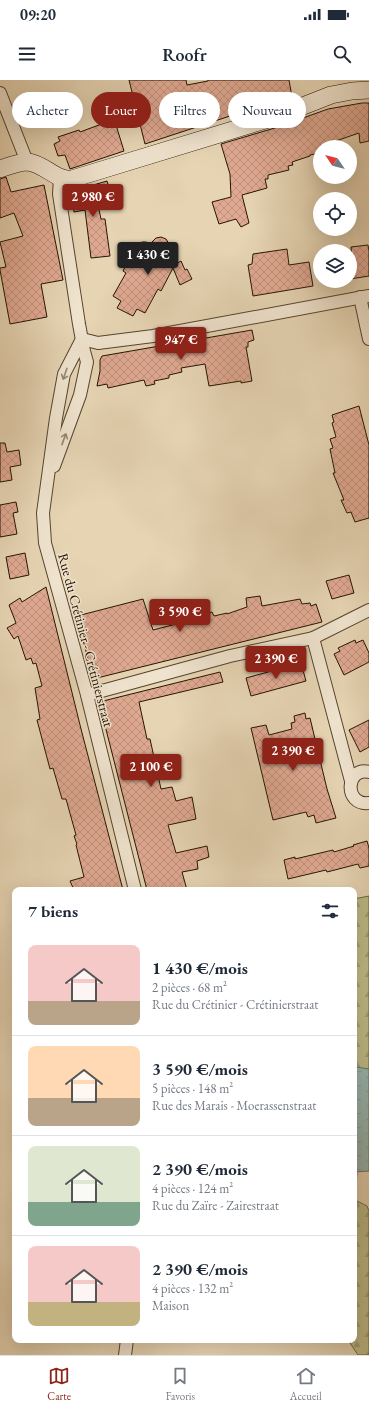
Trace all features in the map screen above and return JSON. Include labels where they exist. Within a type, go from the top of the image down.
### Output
[{"type":"street","points":[[0,169],[27,162],[37,164],[68,180],[275,117],[350,86],[369,90]]},
{"type":"street","points":[[0,93],[27,162]]},
{"type":"street","name":"Rue du Crétinier - Crétinierstraat","points":[[46,489],[80,395],[87,362],[59,194],[60,177]]},
{"type":"street","points":[[82,339],[98,343],[153,336],[364,297],[369,339]]},
{"type":"street","name":"Rue du Crétinier - Crétinierstraat","points":[[82,339],[64,374],[56,418],[43,513],[44,543],[87,695],[134,887]]},
{"type":"street","points":[[87,695],[230,656],[313,638],[369,610]]},
{"type":"street","points":[[313,638],[351,781],[350,789],[355,799],[364,803],[369,803]]},
{"type":"street","points":[[351,781],[358,773],[365,771],[369,772]]},
{"type":"street","points":[[124,1355],[126,1343]]},
{"type":"green space","points":[[369,896],[369,1069],[357,1068],[357,898]]},
{"type":"green space","points":[[357,1201],[367,1206],[369,1211],[369,1355],[358,1355],[350,1343],[357,1343]]},
{"type":"water","points":[[357,1067],[369,1069],[369,1171],[357,1172]]},
{"type":"building","points":[[129,80],[186,80],[187,85],[208,80],[289,80],[291,92],[228,92],[228,117],[220,119],[220,92],[159,92],[159,128],[194,128],[145,144],[141,128],[151,128],[151,92],[132,92]]},
{"type":"building","points":[[369,103],[369,141],[360,143],[359,133],[339,140],[313,140],[313,154],[292,162],[293,165],[288,166],[289,170],[268,175],[268,179],[265,179],[267,188],[242,195],[249,223],[241,227],[236,219],[219,224],[212,202],[231,197],[230,174],[221,144],[275,128],[306,128],[306,117],[328,109]]},
{"type":"building","points":[[91,128],[117,128],[124,151],[70,169],[65,155],[58,156],[54,144],[60,141],[58,137],[79,130],[80,132]]},
{"type":"building","points":[[6,177],[11,192],[44,185],[63,280],[41,284],[47,317],[10,324],[0,270],[0,268],[6,267],[0,242],[23,236],[14,213],[0,218],[0,179]]},
{"type":"building","points":[[107,181],[110,191],[96,196],[101,219],[105,219],[110,256],[91,258],[85,210],[74,212],[71,195],[73,191]]},
{"type":"building","points":[[161,237],[166,239],[169,244],[167,252],[172,255],[176,262],[174,265],[181,261],[185,270],[187,269],[192,279],[180,285],[173,268],[161,291],[158,289],[145,313],[137,309],[133,316],[117,308],[121,301],[113,296],[126,273],[123,271],[131,255],[135,257],[139,244],[146,242],[150,244],[156,238]]},
{"type":"building","points":[[368,245],[369,276],[357,278],[357,246]]},
{"type":"building","points":[[287,249],[289,265],[309,262],[313,286],[253,296],[248,265],[252,264],[253,254]]},
{"type":"building","points":[[252,330],[254,340],[248,342],[248,347],[246,347],[252,381],[241,383],[241,381],[209,386],[205,364],[181,368],[182,372],[169,375],[169,378],[154,381],[155,384],[146,386],[144,380],[108,388],[107,384],[97,386],[100,371],[100,360],[102,356]]},
{"type":"building","points":[[359,406],[369,445],[369,518],[355,522],[351,512],[347,513],[341,500],[344,500],[333,473],[335,473],[330,449],[333,448],[330,439],[336,437],[332,423],[334,422],[332,415]]},
{"type":"building","points":[[0,443],[5,443],[7,452],[19,450],[21,465],[10,467],[12,480],[0,482]]},
{"type":"building","points":[[16,502],[18,512],[13,513],[17,534],[0,537],[0,505]]},
{"type":"building","points":[[25,553],[29,575],[10,579],[6,557]]},
{"type":"building","points":[[349,575],[354,593],[332,599],[326,581]]},
{"type":"building","points":[[46,587],[122,887],[73,887],[70,881],[84,877],[74,836],[76,835],[66,799],[62,799],[53,768],[50,769],[37,720],[40,719],[35,688],[42,686],[36,663],[33,664],[31,658],[26,660],[18,636],[14,639],[7,628],[16,623],[9,605],[20,598],[22,602]]},
{"type":"building","points":[[260,596],[262,606],[300,599],[302,604],[310,603],[311,606],[316,604],[322,622],[93,679],[77,616],[143,599],[153,630],[188,621],[188,618],[212,612],[214,616],[227,614],[247,607],[246,598]]},
{"type":"building","points":[[355,640],[356,643],[363,640],[369,653],[369,662],[344,675],[334,654],[340,651],[338,648]]},
{"type":"building","points":[[301,663],[306,681],[251,696],[246,678]]},
{"type":"building","points":[[220,672],[223,682],[139,702],[147,739],[150,739],[161,789],[172,787],[176,801],[192,797],[196,819],[168,825],[176,853],[207,846],[209,857],[197,861],[198,869],[182,872],[186,887],[146,887],[99,702]]},
{"type":"building","points":[[305,713],[306,719],[310,718],[327,789],[336,818],[316,823],[314,815],[308,817],[306,812],[273,820],[251,728],[266,725],[269,735],[292,729],[291,723],[295,722],[294,716]]},
{"type":"building","points":[[369,720],[369,747],[360,752],[349,730]]},
{"type":"building","points":[[367,841],[369,848],[369,866],[360,868],[358,864],[327,872],[326,870],[288,879],[284,860],[295,857],[295,859],[333,850],[334,852]]}]
